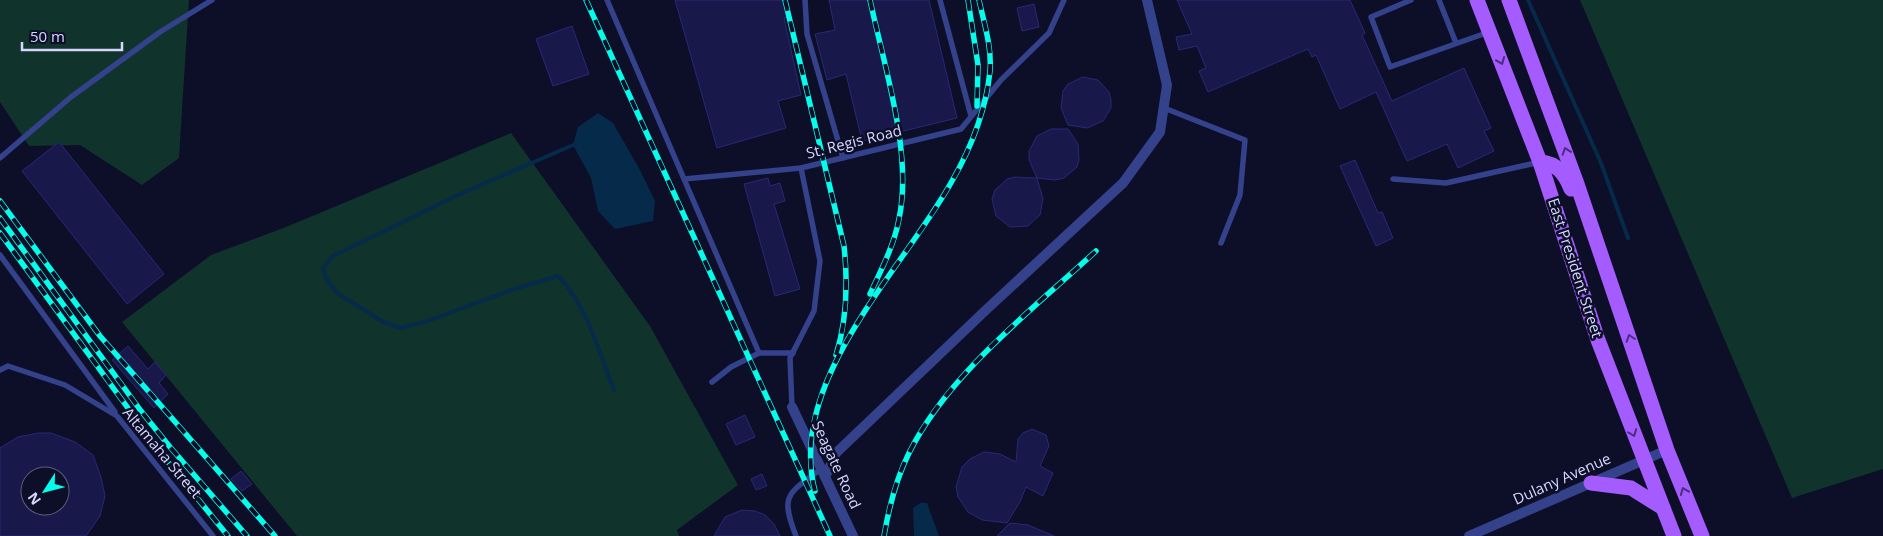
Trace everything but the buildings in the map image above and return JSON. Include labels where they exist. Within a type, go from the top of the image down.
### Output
[{"type":"main road","name":"East President Street","points":[[1477,0],[1540,162],[1598,340],[1674,536]]},
{"type":"main road","name":"East President Street","points":[[1509,0],[1545,93],[1603,258],[1667,450],[1702,536]]},
{"type":"main road","points":[[1540,162],[1553,164],[1567,179],[1603,258]]},
{"type":"main road","points":[[1591,483],[1631,488],[1663,508]]},
{"type":"street","points":[[824,472],[836,453],[1123,183],[1160,132],[1167,84],[1147,0]]},
{"type":"street","name":"Seagate Road","points":[[792,407],[853,536]]},
{"type":"street","name":"Dulany Avenue","points":[[1469,536],[1667,450]]},
{"type":"lane","points":[[0,158],[71,97],[160,32],[212,0]]},
{"type":"lane","points":[[607,0],[759,353]]},
{"type":"lane","points":[[805,0],[807,34],[843,158]]},
{"type":"lane","points":[[940,0],[971,116]]},
{"type":"lane","name":"St. Regis Road","points":[[792,407],[790,358],[814,311],[820,261],[801,168],[961,129],[1001,80],[1049,33],[1064,0]]},
{"type":"lane","points":[[1411,0],[1371,16],[1390,67],[1489,32]]},
{"type":"lane","points":[[1439,0],[1456,43]]},
{"type":"lane","points":[[1164,108],[1245,140],[1240,195],[1222,243]]},
{"type":"lane","points":[[1393,179],[1446,183],[1540,162]]},
{"type":"lane","points":[[684,180],[801,168]]},
{"type":"lane","points":[[0,255],[117,416]]},
{"type":"lane","points":[[712,382],[731,367],[759,353],[793,353]]},
{"type":"lane","name":"Altamaha Street","points":[[0,370],[8,366],[65,385],[117,416],[213,536]]},
{"type":"lane","points":[[796,536],[786,511],[791,492],[824,472]]},
{"type":"green space","points":[[0,0],[189,0],[179,158],[142,185],[80,145],[29,146],[0,102]]},
{"type":"green space","points":[[1580,0],[1883,0],[1883,469],[1792,498]]},
{"type":"green space","points":[[511,133],[650,326],[738,485],[677,530],[679,536],[297,536],[122,322],[211,255],[286,227]]},
{"type":"water","points":[[598,113],[613,123],[640,170],[655,201],[653,221],[615,229],[598,211],[591,178],[573,145],[578,127]]},
{"type":"water","points":[[920,503],[927,503],[939,536],[914,536],[913,508]]},
{"type":"waterway","points":[[1528,0],[1601,163],[1628,238]]},
{"type":"waterway","points":[[573,145],[458,195],[333,256],[323,268],[326,278],[337,293],[383,322],[401,328],[428,321],[514,289],[558,276],[585,315],[614,390]]},
{"type":"railway","points":[[586,0],[830,536]]},
{"type":"railway","points":[[785,0],[844,246],[846,301],[840,342],[836,355]]},
{"type":"railway","points":[[870,0],[895,110],[902,166],[902,193],[899,219],[887,258],[870,294]]},
{"type":"railway","points":[[968,0],[978,65],[977,106]]},
{"type":"railway","points":[[815,491],[811,450],[817,409],[833,368],[854,328],[952,181],[977,128],[985,100],[990,71],[990,53],[979,0]]},
{"type":"railway","points":[[0,201],[100,336],[275,536]]},
{"type":"railway","points":[[0,218],[141,411],[247,536]]},
{"type":"railway","points":[[0,233],[163,456],[228,536]]},
{"type":"railway","points":[[884,536],[888,514],[904,463],[926,424],[946,396],[993,344],[1096,251]]}]
